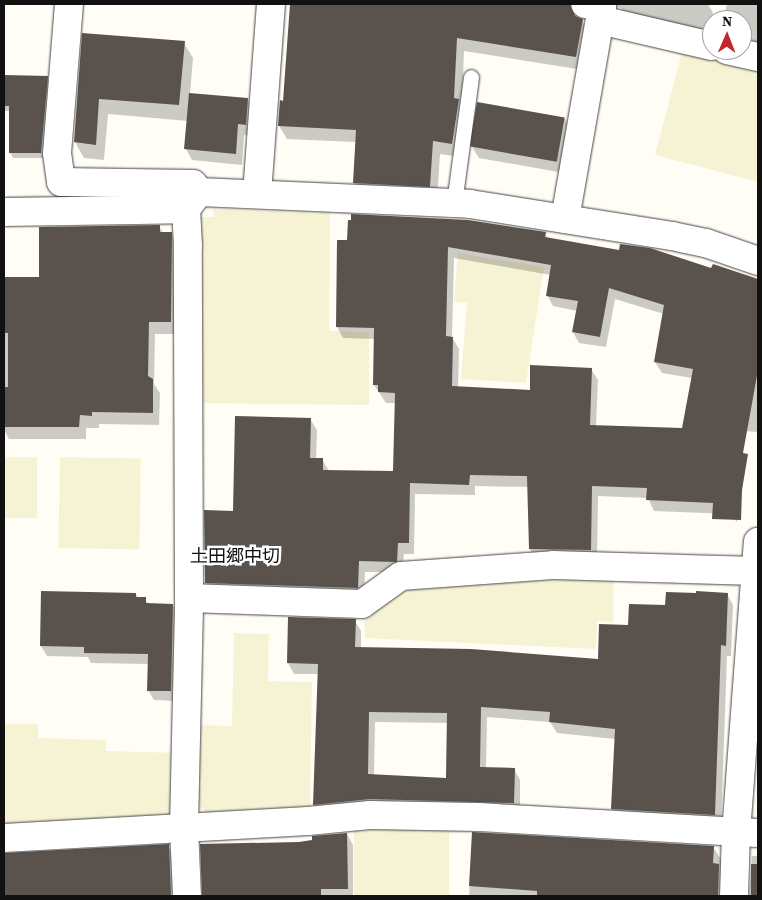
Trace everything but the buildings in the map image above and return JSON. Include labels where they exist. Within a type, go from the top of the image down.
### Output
[{"type":"street","points":[[69,4],[57,153],[61,182],[193,184],[188,256],[189,598],[184,827],[187,896]]},
{"type":"street","points":[[257,194],[271,4]]},
{"type":"street","points":[[565,219],[593,12],[702,43]]},
{"type":"street","points":[[4,212],[257,194],[454,203],[680,237],[706,243],[758,261]]},
{"type":"street","points":[[734,896],[747,833],[758,542]]},
{"type":"street","points":[[189,598],[362,604],[401,576],[553,565],[756,571]]},
{"type":"street","points":[[4,838],[308,821],[370,815],[479,817],[747,833]]},
{"type":"lane","points":[[454,203],[471,77]]},
{"type":"shaded area","points":[[683,48],[702,53],[702,60],[733,60],[758,66],[758,182],[655,155]]},
{"type":"shaded area","points":[[213,209],[330,213],[329,331],[369,332],[369,405],[201,403],[201,217],[214,217]]},
{"type":"shaded area","points":[[458,253],[544,267],[526,383],[461,379],[467,303],[454,302]]},
{"type":"shaded area","points":[[4,457],[37,457],[37,518],[4,518]]},
{"type":"shaded area","points":[[60,457],[141,458],[139,549],[58,548]]},
{"type":"shaded area","points":[[614,577],[613,622],[597,621],[596,649],[365,638],[364,612],[405,584]]},
{"type":"shaded area","points":[[234,633],[269,634],[268,681],[312,682],[310,810],[206,812],[197,804],[198,725],[232,726]]},
{"type":"shaded area","points":[[4,724],[38,724],[38,738],[106,740],[106,751],[179,753],[177,811],[169,820],[4,827]]},
{"type":"shaded area","points":[[354,827],[449,827],[449,895],[354,895]]},
{"type":"district","name":"土田郷中切","points":[[235,556]]}]
